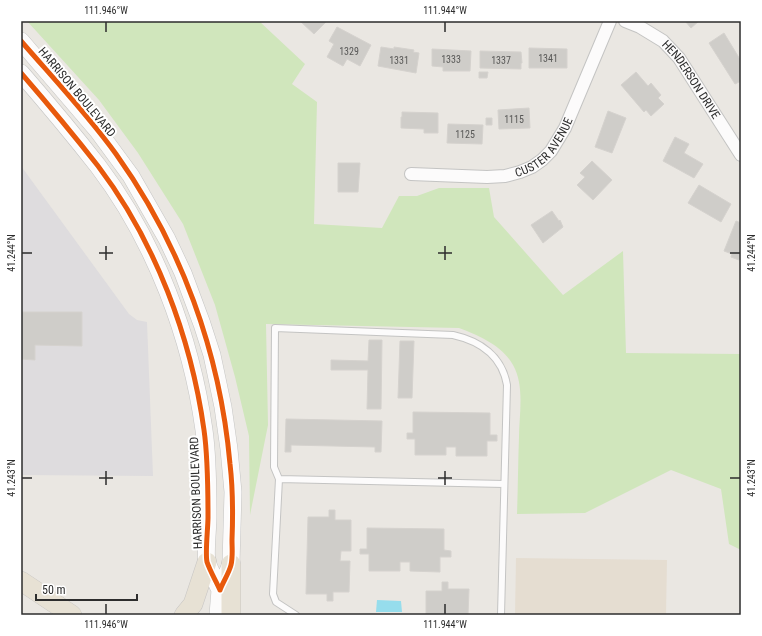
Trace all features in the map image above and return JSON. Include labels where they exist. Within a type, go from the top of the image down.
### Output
[{"type":"main road","name":"HARRISON BOULEVARD","points":[[21,41],[98,132],[122,163],[143,194],[163,230],[183,272],[197,309],[212,355],[223,407],[233,492],[231,564],[220,590],[218,615]]},
{"type":"main road","name":"HARRISON BOULEVARD","points":[[21,73],[82,145],[114,190],[145,242],[178,319],[192,367],[204,432],[208,503],[207,562],[220,590]]},
{"type":"main road","points":[[184,615],[193,604],[207,562]]},
{"type":"main road","points":[[231,564],[231,615]]},
{"type":"main road","points":[[21,582],[72,615]]},
{"type":"street","name":"CUSTER AVENUE","points":[[411,174],[487,177],[505,176],[532,167],[542,160],[551,151],[565,128],[610,21]]},
{"type":"street","name":"HENDERSON DRIVE","points":[[625,21],[640,27],[663,41],[679,58],[741,155]]},
{"type":"lane","points":[[296,615],[276,602],[274,594],[279,479],[274,467],[275,328],[453,335],[464,337],[479,344],[493,355],[506,377],[507,384],[501,615]]},
{"type":"lane","points":[[279,479],[504,484]]},
{"type":"shaded area","points":[[21,166],[129,314],[137,320],[147,322],[153,476],[21,475]]},
{"type":"shaded area","points":[[516,558],[667,560],[666,615],[515,615]]},
{"type":"green space","points":[[27,21],[259,21],[305,64],[292,84],[317,102],[314,224],[382,228],[399,196],[417,196],[439,188],[489,188],[494,217],[563,295],[623,251],[626,353],[741,354],[741,550],[729,544],[721,489],[671,470],[585,513],[517,514],[520,391],[517,373],[509,358],[497,347],[474,334],[459,328],[266,324],[268,425],[250,515],[249,436],[235,377],[215,305],[183,224],[138,153],[99,100]]},
{"type":"water","points":[[377,600],[401,601],[402,612],[376,612]]},
{"type":"building","points":[[300,21],[327,21],[314,34]]},
{"type":"building","points":[[685,21],[699,21],[691,28]]},
{"type":"building","points":[[337,27],[371,45],[360,66],[347,59],[343,66],[327,57],[334,44],[329,41]]},
{"type":"building","points":[[724,33],[741,61],[741,81],[735,84],[709,43]]},
{"type":"building","points":[[381,47],[414,50],[413,52],[419,53],[416,73],[378,66]]},
{"type":"building","points":[[529,48],[567,49],[567,68],[529,68]]},
{"type":"building","points":[[432,49],[471,51],[470,71],[443,71],[443,67],[432,66]]},
{"type":"building","points":[[480,51],[521,52],[521,69],[480,68]]},
{"type":"building","points":[[479,72],[488,72],[487,78],[479,78]]},
{"type":"building","points":[[636,72],[648,86],[651,83],[661,95],[658,98],[664,104],[651,116],[646,110],[644,112],[621,85]]},
{"type":"building","points":[[529,108],[530,128],[499,129],[498,110]]},
{"type":"building","points":[[608,111],[626,118],[612,153],[595,147]]},
{"type":"building","points":[[402,112],[438,113],[438,133],[424,133],[424,129],[401,128]]},
{"type":"building","points":[[486,118],[492,118],[492,125],[486,125]]},
{"type":"building","points":[[448,124],[483,125],[482,144],[447,143]]},
{"type":"building","points":[[675,137],[689,144],[684,153],[703,164],[694,178],[663,161]]},
{"type":"building","points":[[592,161],[612,180],[593,200],[577,185],[585,177],[580,173]]},
{"type":"building","points":[[338,163],[360,163],[358,192],[338,192]]},
{"type":"building","points":[[699,185],[731,204],[721,222],[688,203]]},
{"type":"building","points":[[552,211],[559,221],[560,220],[563,227],[543,243],[531,225]]},
{"type":"building","points":[[736,221],[741,223],[741,258],[740,257],[739,260],[731,257],[732,254],[724,251]]},
{"type":"building","points":[[21,312],[82,312],[82,346],[35,345],[35,360],[21,359]]},
{"type":"building","points":[[369,340],[382,340],[381,409],[367,409],[368,370],[331,370],[331,360],[368,361]]},
{"type":"building","points":[[400,341],[414,341],[412,398],[398,398]]},
{"type":"building","points":[[413,412],[490,413],[490,435],[497,435],[497,441],[487,441],[487,456],[456,456],[456,447],[446,447],[446,455],[415,455],[415,439],[407,439],[407,433],[413,433]]},
{"type":"building","points":[[286,419],[382,421],[381,452],[375,452],[375,447],[291,445],[291,452],[285,452]]},
{"type":"building","points":[[329,510],[335,510],[335,520],[351,520],[351,551],[341,551],[340,561],[350,561],[349,592],[333,592],[333,601],[327,601],[327,594],[306,594],[308,517],[329,517]]},
{"type":"building","points":[[367,528],[444,529],[444,550],[451,551],[451,557],[440,557],[440,572],[410,571],[410,562],[400,562],[400,571],[369,571],[369,554],[360,554],[360,549],[367,549]]},
{"type":"building","points":[[442,582],[448,582],[448,589],[469,589],[468,615],[426,615],[426,591],[442,591]]},
{"type":"cycle path","points":[[21,41],[70,96],[116,154],[160,225],[194,301],[207,341],[217,381],[225,422],[231,473],[232,559],[230,568],[220,590]]},
{"type":"cycle path","points":[[21,73],[89,154],[118,195],[137,226],[168,291],[180,325],[198,395],[204,430],[207,462],[208,517],[206,558],[220,590]]}]
